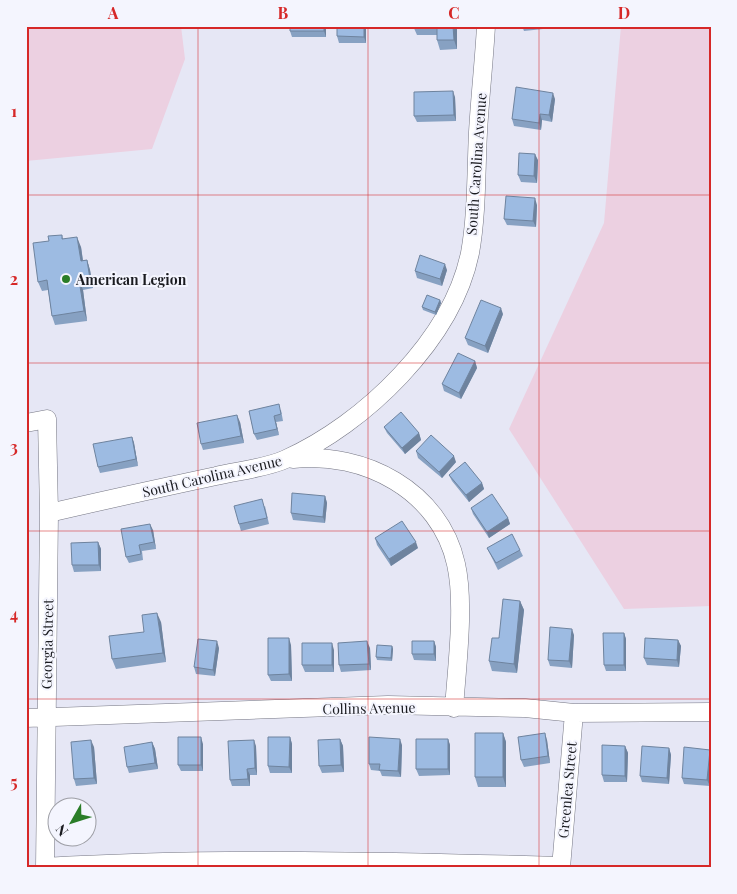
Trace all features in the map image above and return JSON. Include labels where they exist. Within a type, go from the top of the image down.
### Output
[{"type":"street","name":"South Carolina Avenue","points":[[49,513],[284,460],[336,430],[394,382],[428,346],[449,308],[465,270],[470,252],[476,189],[486,26]]},
{"type":"street","name":"Georgia Street","points":[[26,423],[47,419],[49,513],[44,867]]},
{"type":"street","points":[[284,460],[313,457],[343,459],[370,468],[396,481],[419,499],[438,522],[451,547],[460,590],[454,708]]},
{"type":"street","name":"Collins Avenue","points":[[26,718],[388,705],[454,708],[525,708],[574,713],[711,712]]},
{"type":"street","name":"Greenlea Street","points":[[561,867],[574,713]]},
{"type":"street","points":[[44,867],[134,861],[209,864],[561,867]]},
{"type":"shaded area","points":[[26,26],[181,26],[185,59],[152,149],[26,161]]},
{"type":"shaded area","points":[[621,26],[711,26],[711,606],[624,609],[509,429],[604,223]]},
{"type":"building","points":[[290,26],[324,26],[324,31],[290,31]]},
{"type":"building","points":[[337,26],[364,26],[364,37],[337,36]]},
{"type":"building","points":[[437,26],[453,26],[454,40],[437,40]]},
{"type":"building","points":[[516,87],[553,93],[549,115],[540,114],[539,123],[512,119]]},
{"type":"building","points":[[453,91],[454,115],[414,116],[414,92]]},
{"type":"building","points":[[519,153],[535,154],[534,176],[518,175]]},
{"type":"building","points":[[506,196],[535,198],[533,221],[504,219]]},
{"type":"building","name":"American Legion","points":[[62,235],[62,239],[77,237],[81,261],[87,260],[90,279],[79,280],[84,311],[52,316],[47,280],[38,282],[33,243],[49,241],[48,236]]},
{"type":"building","points":[[420,255],[445,264],[440,279],[415,271]]},
{"type":"building","points":[[427,295],[440,300],[435,312],[422,307]]},
{"type":"building","points":[[481,300],[501,308],[485,346],[465,338]]},
{"type":"building","points":[[458,353],[475,361],[459,393],[442,384]]},
{"type":"building","points":[[279,404],[281,414],[274,416],[277,429],[254,434],[249,411]]},
{"type":"building","points":[[401,412],[419,433],[402,448],[384,427]]},
{"type":"building","points":[[237,415],[241,436],[201,444],[197,423]]},
{"type":"building","points":[[431,435],[454,456],[439,472],[416,451]]},
{"type":"building","points":[[132,437],[136,459],[98,467],[93,444]]},
{"type":"building","points":[[465,462],[482,483],[466,495],[449,475]]},
{"type":"building","points":[[292,493],[325,496],[323,517],[291,513]]},
{"type":"building","points":[[492,494],[508,518],[487,532],[471,508]]},
{"type":"building","points":[[262,499],[267,518],[239,524],[234,506]]},
{"type":"building","points":[[402,521],[416,542],[389,559],[375,538]]},
{"type":"building","points":[[150,524],[154,542],[139,545],[141,554],[126,557],[121,529]]},
{"type":"building","points":[[512,534],[520,550],[496,563],[487,548]]},
{"type":"building","points":[[98,542],[99,565],[72,565],[71,543]]},
{"type":"building","points":[[503,599],[520,601],[514,664],[489,661],[492,638],[499,638]]},
{"type":"building","points":[[157,613],[163,653],[112,659],[109,636],[144,632],[142,615]]},
{"type":"building","points":[[550,627],[572,629],[569,661],[548,660]]},
{"type":"building","points":[[603,633],[624,633],[624,665],[604,665]]},
{"type":"building","points":[[268,638],[289,638],[289,674],[268,675]]},
{"type":"building","points":[[645,638],[678,640],[677,660],[644,658]]},
{"type":"building","points":[[198,639],[217,641],[213,670],[194,667]]},
{"type":"building","points":[[367,641],[369,664],[339,665],[338,643]]},
{"type":"building","points":[[412,641],[434,641],[434,654],[412,654]]},
{"type":"building","points":[[302,643],[332,643],[332,665],[302,665]]},
{"type":"building","points":[[377,645],[392,646],[391,658],[376,657]]},
{"type":"building","points":[[475,733],[503,733],[503,777],[475,777]]},
{"type":"building","points":[[545,733],[548,756],[521,760],[518,737]]},
{"type":"building","points":[[178,737],[201,737],[201,765],[178,765]]},
{"type":"building","points":[[268,737],[290,737],[289,767],[268,766]]},
{"type":"building","points":[[369,737],[400,739],[398,771],[379,770],[380,764],[369,764]]},
{"type":"building","points":[[340,739],[341,765],[319,766],[318,740]]},
{"type":"building","points":[[416,739],[448,739],[448,769],[416,769]]},
{"type":"building","points":[[91,740],[94,778],[74,779],[71,742]]},
{"type":"building","points":[[254,740],[255,768],[247,769],[248,779],[230,780],[228,741]]},
{"type":"building","points":[[152,742],[155,763],[127,767],[124,747]]},
{"type":"building","points":[[602,745],[625,746],[625,776],[602,775]]},
{"type":"building","points":[[642,746],[669,748],[667,778],[640,776]]},
{"type":"building","points":[[684,747],[710,750],[707,780],[682,778]]},
{"type":"place","name":"American Legion","points":[[66,279]]}]
